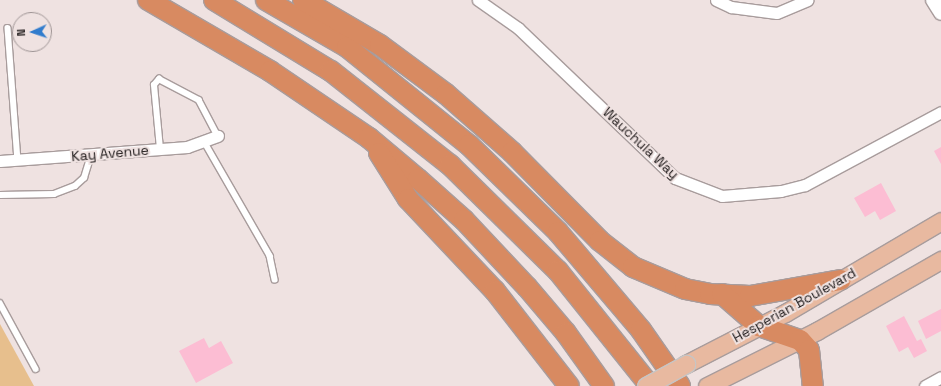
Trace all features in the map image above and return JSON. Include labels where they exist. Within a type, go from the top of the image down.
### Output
[{"type":"highway","points":[[148,0],[218,38],[369,138],[464,220],[542,304],[604,386]]},
{"type":"highway","points":[[214,0],[331,71],[462,175],[563,277],[650,386]]},
{"type":"highway","points":[[266,0],[347,47],[469,145],[558,232],[641,330],[680,386]]},
{"type":"highway","points":[[303,0],[380,45],[446,94],[512,152],[600,241],[632,267],[685,289],[750,296],[841,280]]},
{"type":"highway","points":[[369,138],[408,199],[495,291],[569,386]]},
{"type":"highway","points":[[722,294],[759,326],[800,340],[809,350],[813,386]]},
{"type":"main road","name":"Hesperian Boulevard","points":[[646,386],[759,326],[941,221]]},
{"type":"main road","points":[[707,386],[800,340],[941,260]]},
{"type":"street","name":"Wauchula Way","points":[[478,0],[518,28],[675,178],[722,196],[781,191],[805,185],[941,112]]},
{"type":"street","points":[[716,0],[730,7],[777,13],[807,0]]},
{"type":"street","points":[[934,0],[941,13]]},
{"type":"street","name":"Kay Avenue","points":[[0,161],[18,161],[187,147],[218,136]]},
{"type":"street","points":[[925,386],[941,377]]},
{"type":"lane","points":[[8,28],[18,161]]},
{"type":"lane","points":[[160,149],[154,85],[159,79],[199,100],[218,136]]},
{"type":"lane","points":[[204,140],[268,252],[275,279]]},
{"type":"lane","points":[[0,195],[54,194],[75,186],[84,178],[91,155]]},
{"type":"lane","points":[[0,302],[36,369]]},
{"type":"shaded area","points":[[0,324],[34,386],[0,386]]},
{"type":"building","points":[[941,147],[941,164],[934,151]]},
{"type":"building","points":[[881,183],[896,211],[880,220],[875,211],[865,217],[854,198]]},
{"type":"building","points":[[941,309],[941,331],[926,339],[918,321]]},
{"type":"building","points":[[904,316],[917,341],[921,339],[927,351],[914,358],[908,347],[899,352],[886,326]]},
{"type":"building","points":[[204,338],[209,348],[221,341],[233,363],[196,383],[179,351]]}]
